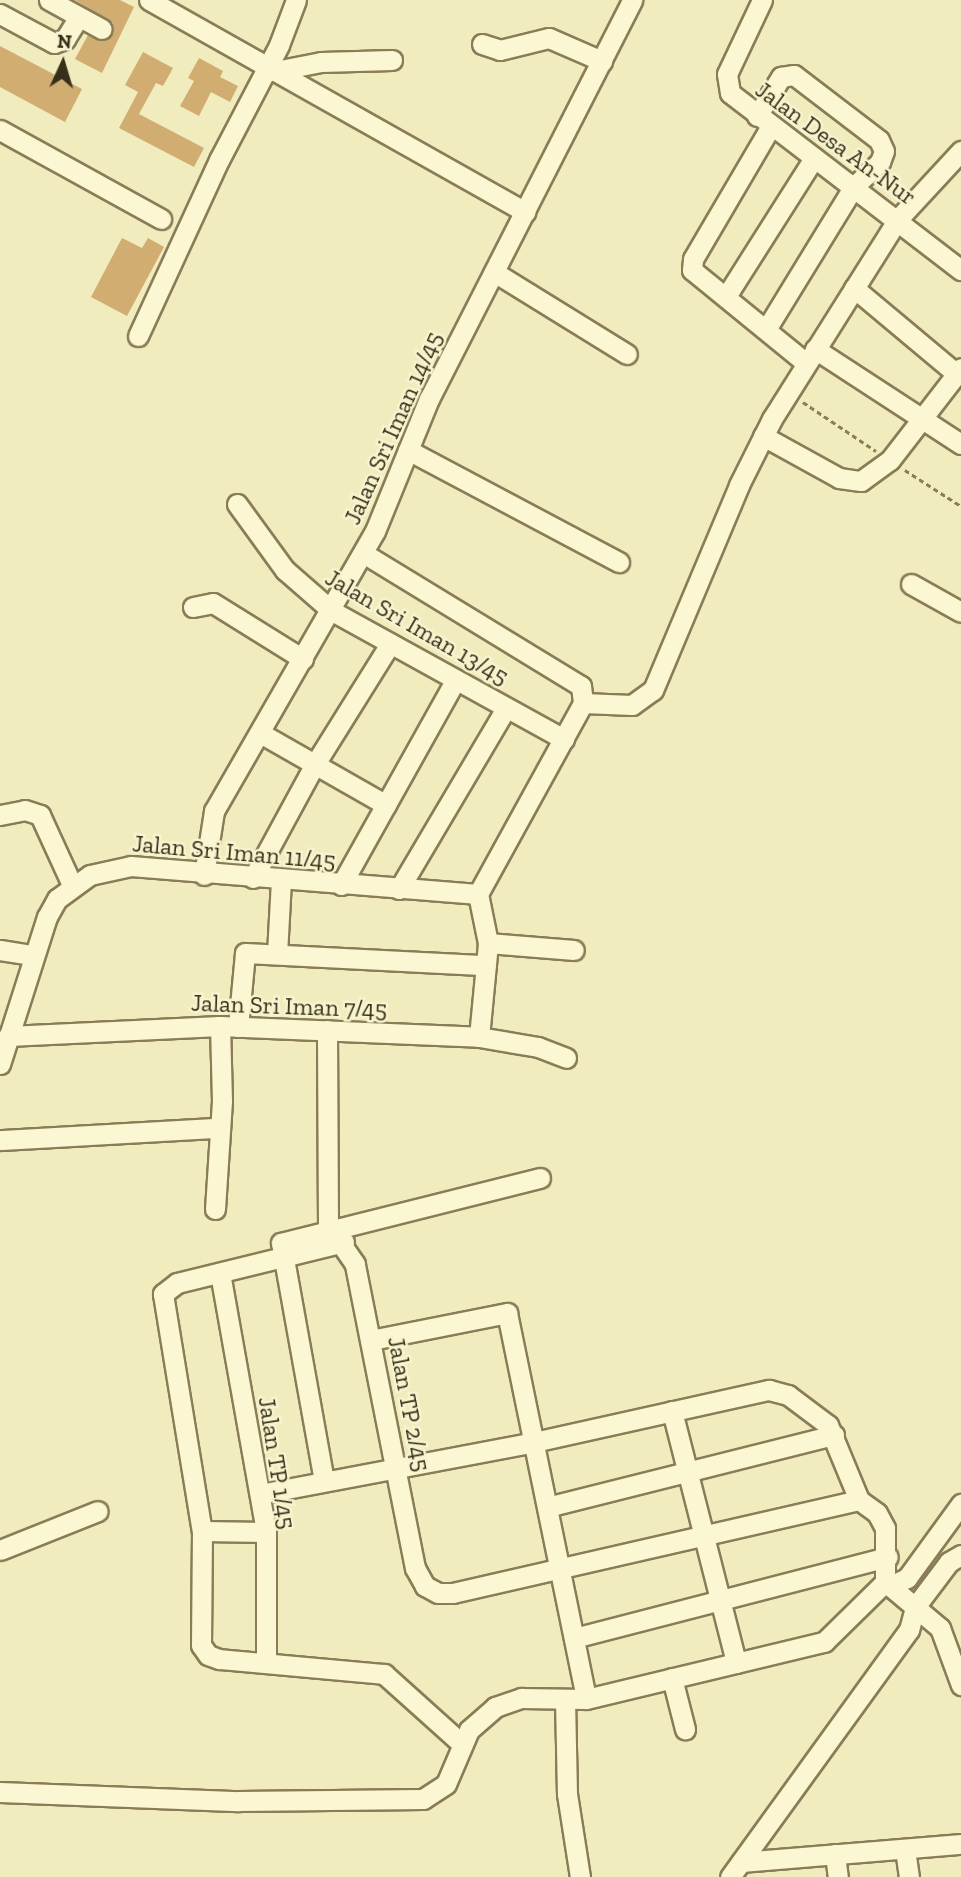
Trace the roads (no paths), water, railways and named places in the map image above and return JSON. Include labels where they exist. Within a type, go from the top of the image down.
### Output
[{"type":"street","points":[[49,0],[102,29]]},
{"type":"street","points":[[149,0],[525,212]]},
{"type":"street","points":[[138,335],[219,160],[272,69],[296,0]]},
{"type":"street","name":"Jalan Sri Iman 14/45","points":[[204,874],[214,811],[332,611],[363,553],[408,450],[494,272],[632,0]]},
{"type":"street","name":"Jalan Desa An-Nur","points":[[762,0],[729,68],[726,85],[736,101],[898,219],[961,270]]},
{"type":"street","points":[[0,15],[54,43],[65,40],[79,17]]},
{"type":"street","points":[[482,44],[500,50],[549,38],[601,61]]},
{"type":"street","points":[[272,69],[321,62],[392,60]]},
{"type":"street","points":[[767,328],[854,186],[880,162],[883,145],[800,78],[781,77],[764,121],[691,264],[694,275],[727,295],[767,328],[810,356],[924,420],[961,444]]},
{"type":"street","points":[[0,130],[161,219]]},
{"type":"street","points":[[583,703],[632,705],[653,690],[764,436],[810,356],[898,219],[961,151]]},
{"type":"street","points":[[727,295],[814,158]]},
{"type":"street","points":[[494,272],[627,354]]},
{"type":"street","points":[[764,436],[839,478],[854,482],[875,473],[924,420],[959,371],[854,288]]},
{"type":"street","points":[[408,450],[620,562]]},
{"type":"street","name":"Jalan Sri Iman 13/45","points":[[237,503],[285,570],[332,611],[564,739]]},
{"type":"street","points":[[363,553],[581,686],[583,703],[478,894],[488,943],[479,1037]]},
{"type":"street","points":[[911,584],[961,612]]},
{"type":"street","points":[[193,607],[213,603],[303,659]]},
{"type":"street","points":[[253,878],[315,764],[390,644]]},
{"type":"street","points":[[341,885],[455,681]]},
{"type":"street","points":[[399,889],[506,708]]},
{"type":"street","points":[[260,733],[386,805]]},
{"type":"street","points":[[0,816],[25,810],[40,815],[72,885]]},
{"type":"street","name":"Jalan Sri Iman 11/45","points":[[0,1064],[8,1036],[7,1015],[57,899],[72,885],[110,868],[131,866],[253,878],[478,894]]},
{"type":"street","points":[[277,954],[281,880]]},
{"type":"street","points":[[488,943],[574,950]]},
{"type":"street","points":[[0,950],[32,955]]},
{"type":"street","points":[[215,1209],[218,1128],[229,1026],[243,956],[277,954],[486,965]]},
{"type":"street","name":"Jalan Sri Iman 7/45","points":[[8,1036],[229,1026],[479,1037],[538,1047],[566,1058]]},
{"type":"street","points":[[327,1030],[337,1236]]},
{"type":"street","points":[[0,1140],[218,1128]]},
{"type":"street","points":[[324,1481],[279,1247],[284,1242],[337,1236],[540,1178]]},
{"type":"street","name":"Jalan TP 2/45","points":[[337,1236],[355,1264],[415,1568],[431,1590],[450,1594],[560,1570]]},
{"type":"street","points":[[282,1256],[171,1285],[162,1299],[202,1531],[204,1650],[219,1659],[384,1674],[462,1744]]},
{"type":"street","name":"Jalan TP 1/45","points":[[219,1273],[266,1532],[266,1662]]},
{"type":"street","points":[[372,1340],[507,1313],[586,1699]]},
{"type":"street","points":[[260,1494],[534,1442],[774,1390],[810,1409],[834,1435],[859,1500],[883,1522],[888,1557],[888,1584],[940,1628],[961,1685]]},
{"type":"street","points":[[672,1411],[736,1663]]},
{"type":"street","points":[[547,1507],[834,1435]]},
{"type":"street","points":[[560,1570],[859,1500]]},
{"type":"street","points":[[0,1792],[239,1801],[424,1799],[446,1784],[473,1725],[495,1707],[522,1698],[586,1699],[828,1640],[888,1584],[907,1578],[961,1504]]},
{"type":"street","points":[[0,1550],[98,1511]]},
{"type":"street","points":[[202,1531],[266,1532]]},
{"type":"street","points":[[736,1869],[907,1633],[915,1607],[950,1562],[961,1555]]},
{"type":"street","points":[[574,1638],[888,1557]]},
{"type":"street","points":[[672,1678],[685,1729]]},
{"type":"street","points":[[565,1699],[567,1794],[580,1877]]},
{"type":"street","points":[[736,1869],[835,1854],[961,1844]]},
{"type":"street","points":[[905,1849],[909,1877]]},
{"type":"street","points":[[835,1854],[838,1877]]}]
